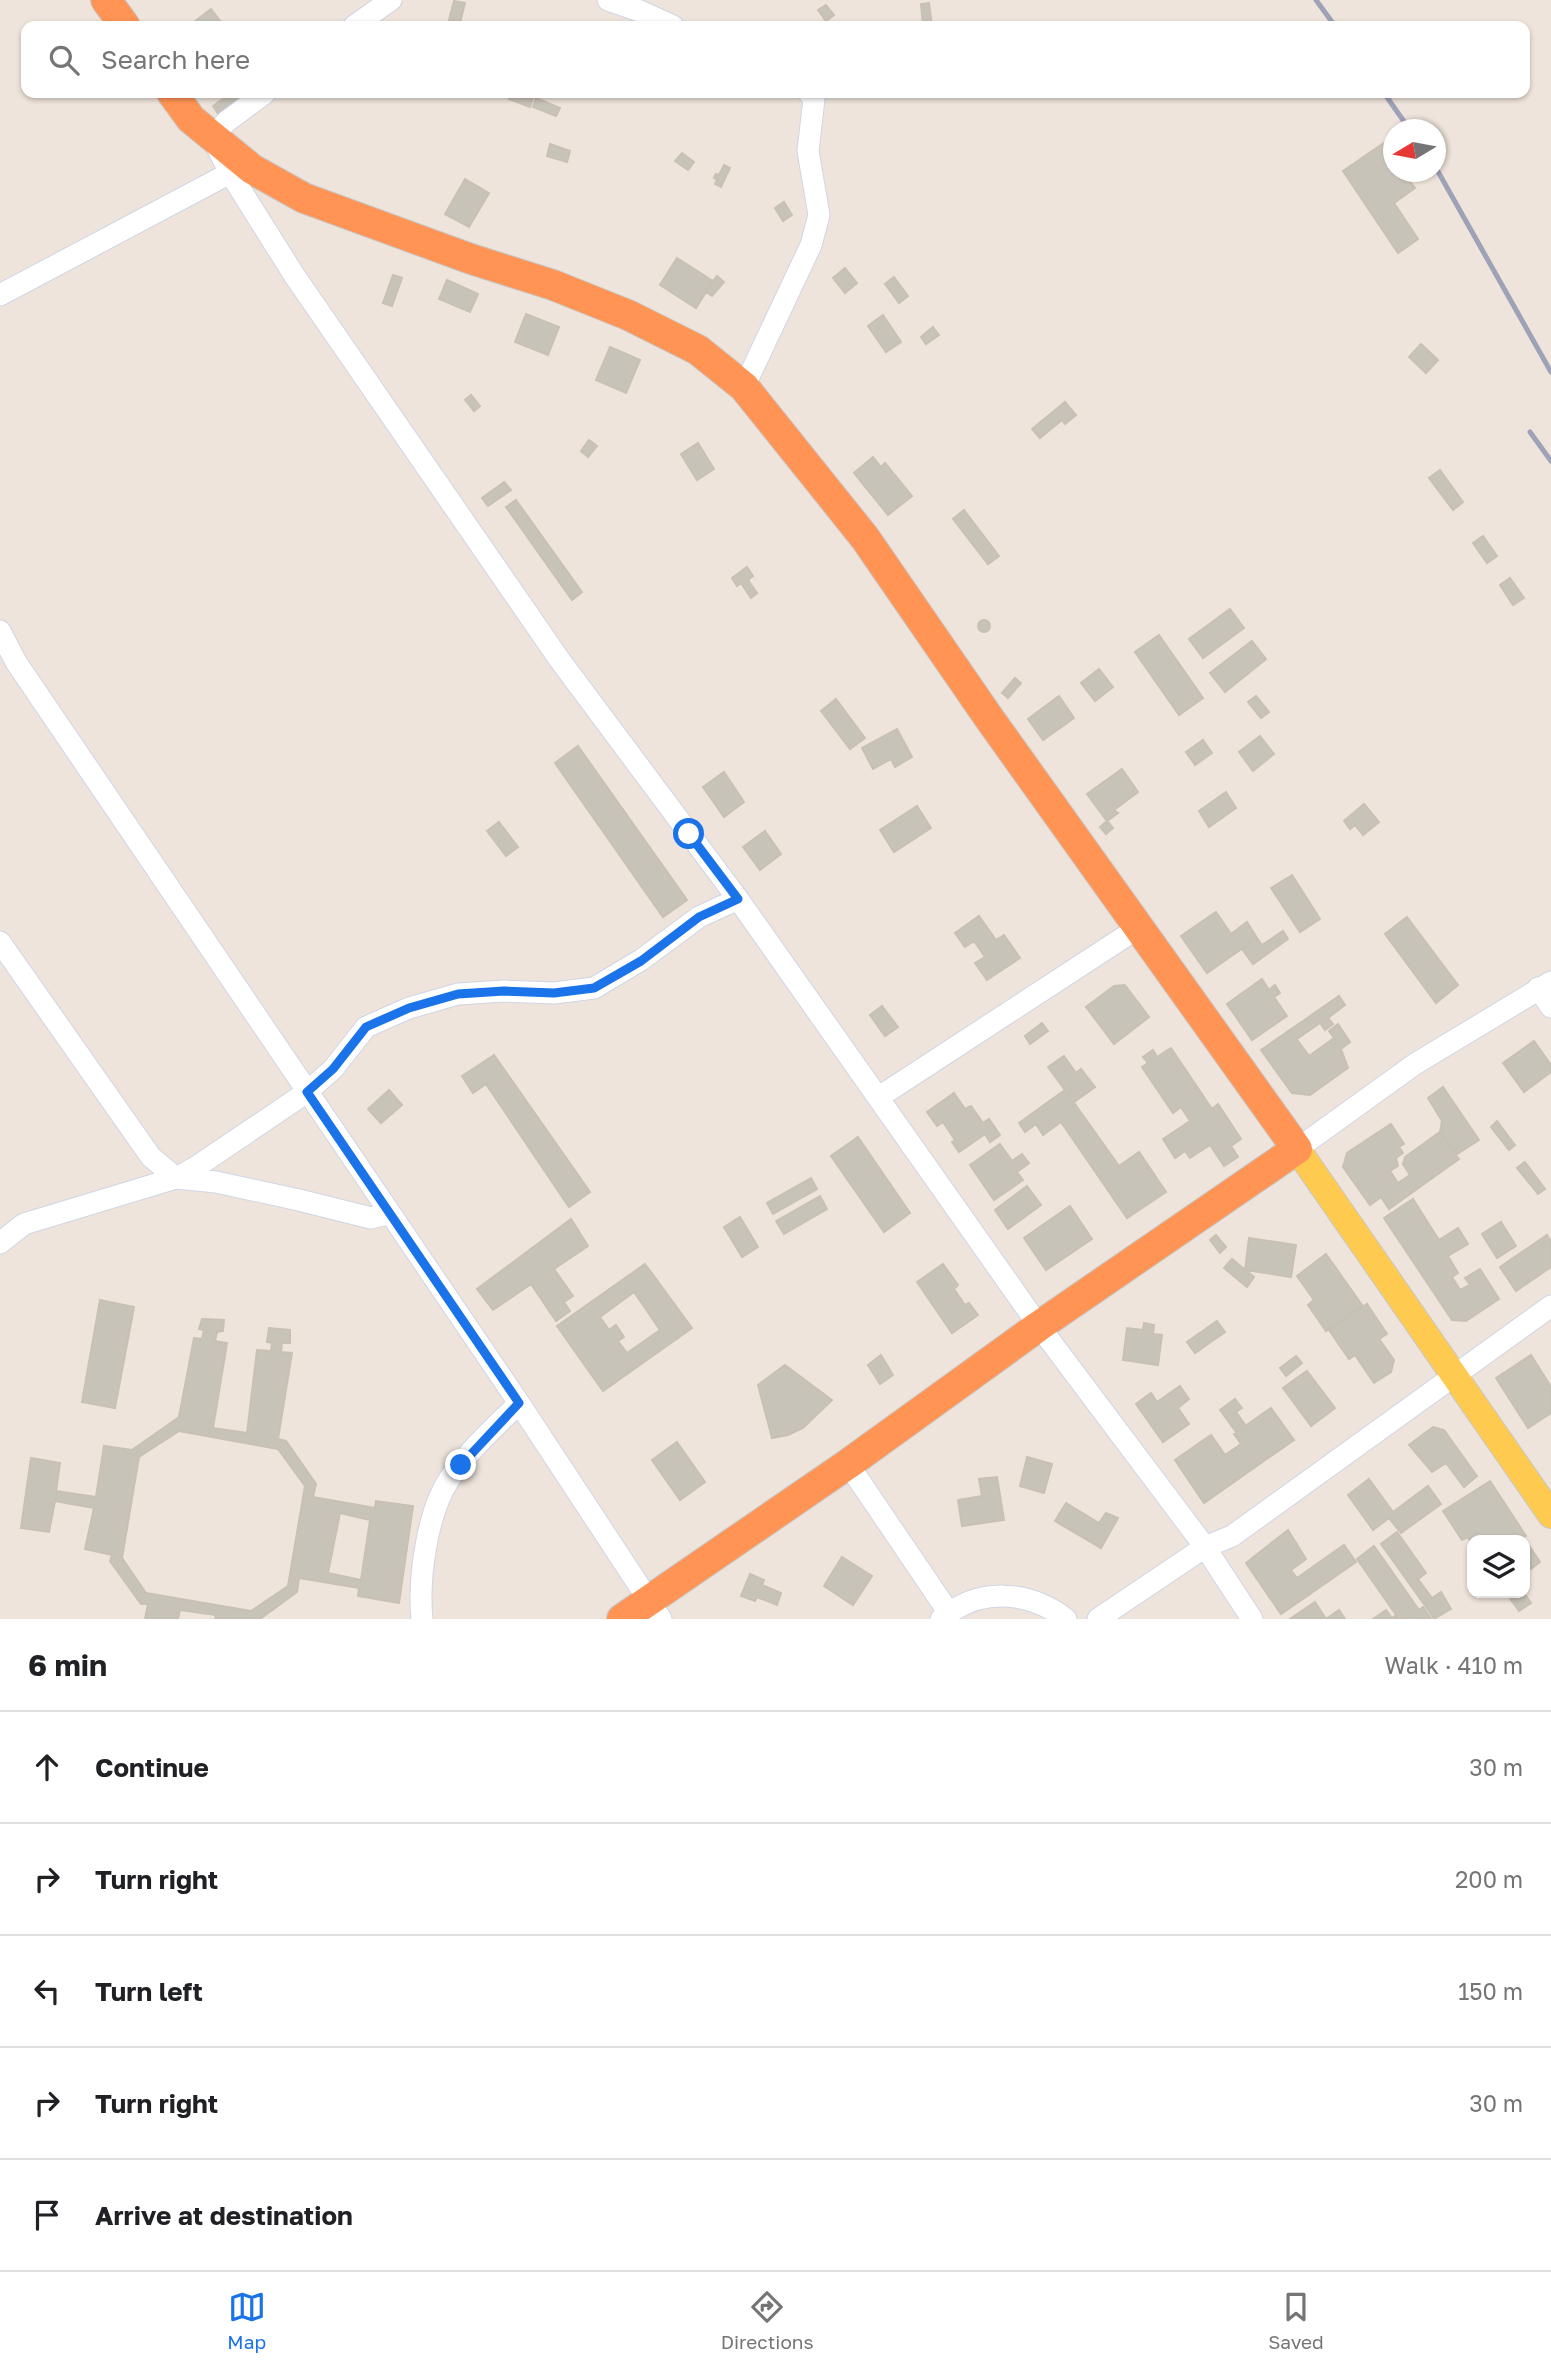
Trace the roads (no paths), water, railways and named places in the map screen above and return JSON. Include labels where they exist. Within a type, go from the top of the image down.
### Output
[{"type":"highway","points":[[106,0],[121,21]]},
{"type":"highway","points":[[176,98],[191,119],[252,169],[304,198],[471,259],[553,285],[628,315],[698,350],[744,387],[865,538],[1138,928],[1297,1149],[1039,1326],[848,1464],[654,1610],[622,1619]]},
{"type":"main road","points":[[1297,1149],[1551,1516]]},
{"type":"street","points":[[361,21],[391,0]]},
{"type":"street","points":[[608,0],[662,21]]},
{"type":"street","points":[[258,98],[226,122],[212,137],[230,173],[302,286],[551,648],[738,899],[1039,1326],[1205,1547],[1252,1619]]},
{"type":"street","points":[[744,387],[811,245],[818,215],[808,151],[813,98]]},
{"type":"street","points":[[0,295],[230,173]]},
{"type":"street","points":[[0,631],[16,662],[519,1403],[654,1610]]},
{"type":"street","points":[[1,1240],[24,1224],[176,1178],[307,1092],[333,1069],[366,1027],[409,1008],[458,994],[504,991],[554,993],[594,988],[641,961],[699,917],[738,899]]},
{"type":"street","points":[[879,1097],[1138,928]]},
{"type":"street","points":[[0,942],[151,1157],[176,1178],[228,1185],[372,1218],[390,1213]]},
{"type":"street","points":[[1297,1149],[1416,1064],[1544,985],[1551,1007]]},
{"type":"street","points":[[1098,1619],[1205,1547],[1232,1536],[1551,1306]]},
{"type":"street","points":[[422,1619],[426,1552],[433,1518],[449,1480],[473,1450],[519,1403]]},
{"type":"street","points":[[848,1464],[945,1616],[977,1599],[1009,1595],[1039,1602],[1066,1619]]},
{"type":"railway","points":[[1316,0],[1331,21]]},
{"type":"railway","points":[[1388,98],[1402,119]]},
{"type":"railway","points":[[1444,182],[1551,372]]},
{"type":"railway","points":[[1530,432],[1551,461]]}]
